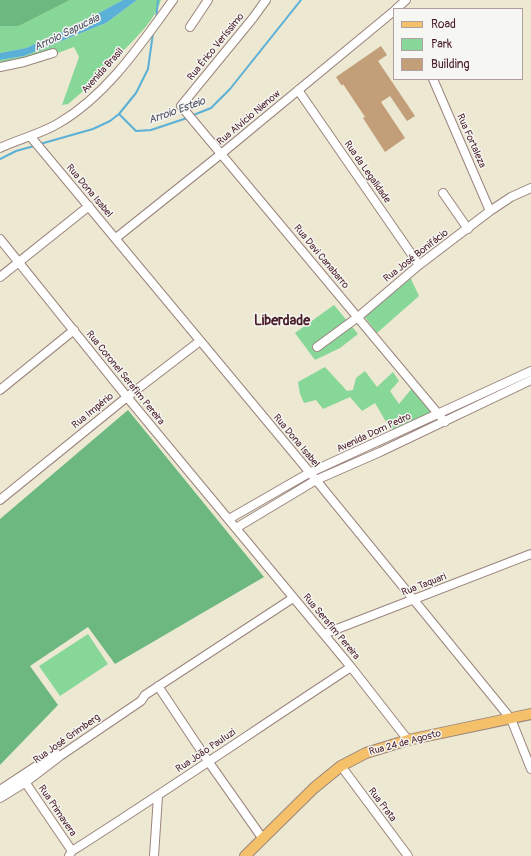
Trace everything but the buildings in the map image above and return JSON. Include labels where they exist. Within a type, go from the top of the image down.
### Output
[{"type":"main road","name":"Rua 24 de Agosto","points":[[245,856],[314,788],[341,766],[366,753],[408,740],[531,714]]},
{"type":"street","name":"Avenida Brasil","points":[[32,138],[84,106],[114,76],[173,0]]},
{"type":"street","points":[[190,27],[208,0]]},
{"type":"street","name":"Rua Érico Veríssimo","points":[[184,109],[266,0]]},
{"type":"street","name":"Rua Alvício Nienow","points":[[116,238],[221,154],[393,12]]},
{"type":"street","points":[[0,67],[54,53]]},
{"type":"street","name":"Rua Fortaleza","points":[[433,80],[490,211]]},
{"type":"street","name":"Rua da Legalidade","points":[[298,90],[419,265]]},
{"type":"street","name":"Rua Davi Canabarro","points":[[184,109],[445,422]]},
{"type":"street","points":[[0,148],[32,138]]},
{"type":"street","name":"Rua Dona Isabel","points":[[32,138],[511,718],[531,769]]},
{"type":"street","name":"Rua José Bonifácio","points":[[317,347],[358,317],[419,265],[490,211],[511,196],[531,188]]},
{"type":"street","points":[[442,193],[468,229]]},
{"type":"street","points":[[0,277],[89,206]]},
{"type":"street","name":"Rua Coronel Serafim Pereira","points":[[0,239],[127,397],[236,528]]},
{"type":"street","points":[[0,390],[74,330]]},
{"type":"street","name":"Rua Império","points":[[0,500],[127,397],[200,341]]},
{"type":"street","name":"Avenida Dom Pedro","points":[[229,519],[309,474],[496,387],[530,376]]},
{"type":"street","name":"Avenida Dom Pedro","points":[[236,528],[316,480],[445,422],[500,395],[530,376]]},
{"type":"street","points":[[496,387],[500,395]]},
{"type":"street","points":[[464,402],[468,410]]},
{"type":"street","points":[[408,428],[412,437]]},
{"type":"street","points":[[375,443],[380,452]]},
{"type":"street","points":[[343,458],[347,467]]},
{"type":"street","name":"Rua Serafim Pereira","points":[[236,528],[351,667],[408,740]]},
{"type":"street","name":"Rua Taquari","points":[[324,634],[531,554]]},
{"type":"street","name":"Rua José Grimberg","points":[[0,790],[23,779],[60,756],[141,701],[145,695],[158,686],[293,598]]},
{"type":"street","name":"Rua João Pauluzi","points":[[71,854],[208,761],[351,667]]},
{"type":"street","points":[[158,686],[208,761],[263,839]]},
{"type":"street","name":"Rua Prata","points":[[341,766],[408,856]]},
{"type":"street","name":"Rua José Grimberg","points":[[0,798],[23,779]]},
{"type":"street","name":"Rua Primavera","points":[[23,779],[71,854]]},
{"type":"street","points":[[154,856],[158,796]]},
{"type":"green space","points":[[0,0],[70,0],[19,26],[0,26]]},
{"type":"green space","points":[[70,0],[123,0],[73,27],[26,48],[0,53],[0,26],[19,26]]},
{"type":"green space","points":[[137,0],[161,0],[155,14],[141,32],[98,78],[68,104],[62,105],[79,57],[74,47],[47,57],[0,68],[0,60],[24,56],[106,23]]},
{"type":"green space","points":[[410,277],[419,296],[377,333],[364,316]]},
{"type":"green space","points":[[334,305],[358,334],[340,348],[315,360],[295,333]]},
{"type":"green space","points":[[325,367],[347,391],[353,390],[356,378],[365,371],[377,387],[393,372],[399,381],[390,391],[399,404],[413,387],[436,415],[392,432],[375,403],[362,411],[350,397],[323,409],[316,400],[304,403],[300,394],[298,382]]},
{"type":"green space","points":[[128,410],[264,577],[115,664],[88,627],[30,666],[58,705],[0,765],[0,519]]},
{"type":"green space","points":[[88,634],[108,664],[60,696],[39,666]]},
{"type":"water","name":"Arroio Sapucaia","points":[[123,0],[137,0],[106,23],[24,56],[0,60],[0,53],[26,48],[73,27]]},
{"type":"waterway","points":[[156,19],[158,0]]},
{"type":"waterway","name":"Arroio Esteio","points":[[191,116],[211,108],[230,89],[301,0]]},
{"type":"waterway","name":"Arroio Esteio","points":[[40,144],[93,129],[110,121],[119,114],[136,93],[148,69],[153,33]]},
{"type":"waterway","name":"Arroio Esteio","points":[[119,114],[136,131],[151,130],[187,118]]},
{"type":"waterway","name":"Arroio Esteio","points":[[0,159],[16,151],[34,146]]},
{"type":"district","name":"Liberdade","points":[[282,321]]}]
